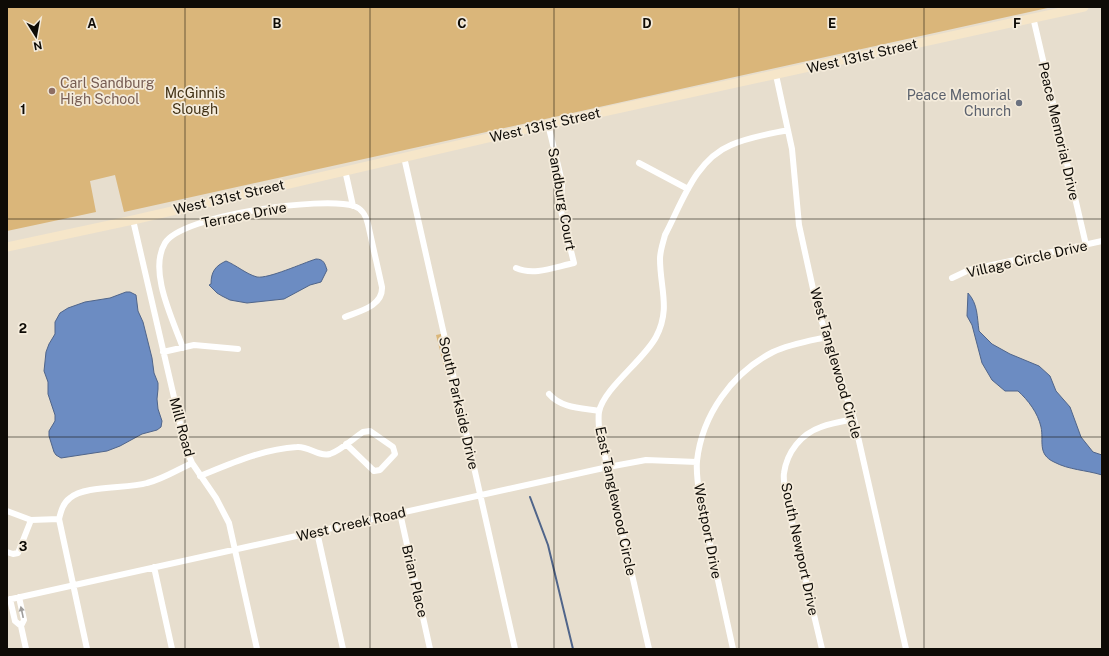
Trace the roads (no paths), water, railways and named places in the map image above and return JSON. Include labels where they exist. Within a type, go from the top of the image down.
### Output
[{"type":"street","name":"West 131st Street","points":[[7,247],[133,220],[548,124],[1084,7]]},
{"type":"street","name":"Peace Memorial Drive","points":[[1033,18],[1086,245]]},
{"type":"street","name":"West Tanglewood Circle","points":[[776,75],[792,149],[799,225],[817,307],[854,418],[906,649]]},
{"type":"street","name":"Sandburg Court","points":[[516,268],[524,272],[532,272],[574,263],[561,211],[562,182],[548,124]]},
{"type":"street","name":"East Tanglewood Circle","points":[[649,649],[599,430],[599,411],[609,392],[648,349],[656,337],[664,313],[665,300],[660,269],[662,246],[665,235],[688,189],[706,161],[720,151],[742,141],[788,130]]},
{"type":"street","name":"South Parkside Drive","points":[[404,157],[515,649]]},
{"type":"street","points":[[639,163],[688,189]]},
{"type":"street","points":[[345,170],[353,206],[362,211],[366,216],[382,287],[380,298],[375,304],[345,317]]},
{"type":"street","name":"Terrace Drive","points":[[183,348],[164,295],[159,269],[165,242],[172,235],[179,230],[205,221],[288,205],[321,203],[353,206]]},
{"type":"street","name":"Mill Road","points":[[133,220],[184,442],[192,463],[216,498],[228,523],[257,649]]},
{"type":"street","name":"Village Circle Drive","points":[[952,278],[969,270],[1102,241]]},
{"type":"street","name":"Westport Drive","points":[[733,649],[700,498],[697,462],[700,446],[709,418],[729,386],[761,359],[774,352],[789,346],[826,336]]},
{"type":"street","points":[[163,352],[194,346],[238,350]]},
{"type":"street","points":[[549,394],[555,400],[566,405],[599,411]]},
{"type":"street","name":"South Newport Drive","points":[[822,649],[785,492],[784,474],[788,456],[797,444],[809,433],[821,426],[854,418]]},
{"type":"street","points":[[200,476],[238,460],[263,452],[298,446],[304,447],[319,454],[329,454],[363,432],[370,431],[393,447],[395,454],[380,470],[374,471],[346,444]]},
{"type":"street","name":"West Creek Road","points":[[8,600],[608,467],[646,460],[697,462]]},
{"type":"street","points":[[87,649],[59,519],[64,505],[69,498],[77,493],[137,486],[148,483],[192,463]]},
{"type":"street","points":[[7,511],[31,520],[59,519]]},
{"type":"street","name":"Brian Place","points":[[400,513],[430,649]]},
{"type":"street","points":[[7,552],[13,554],[18,553],[31,520]]},
{"type":"street","points":[[317,532],[343,649]]},
{"type":"street","points":[[154,567],[172,649]]},
{"type":"street","points":[[19,597],[24,620],[21,626]]},
{"type":"street","points":[[8,600],[16,621],[21,626],[26,649]]},
{"type":"water","points":[[319,259],[325,264],[327,270],[321,282],[310,285],[284,299],[247,303],[230,300],[217,293],[209,285],[211,284],[214,270],[226,261],[253,276],[262,277],[269,276]]},
{"type":"water","points":[[126,292],[136,295],[138,311],[143,322],[152,358],[154,373],[158,383],[157,399],[158,409],[162,421],[161,427],[157,430],[142,434],[107,451],[61,458],[54,452],[49,436],[49,431],[55,421],[55,415],[48,394],[48,382],[44,371],[46,352],[55,334],[55,322],[60,313],[68,308],[85,302],[110,298]]},
{"type":"water","points":[[968,293],[974,302],[979,331],[992,344],[1010,354],[1039,366],[1050,376],[1056,391],[1070,407],[1081,437],[1093,452],[1102,455],[1102,475],[1060,465],[1045,455],[1042,447],[1041,427],[1038,417],[1032,407],[1018,391],[1005,391],[992,380],[982,363],[972,325],[967,316]]},
{"type":"waterway","points":[[530,497],[548,545],[573,649]]},
{"type":"place","name":"Carl Sandburg High School","points":[[52,91]]},
{"type":"place","name":"Peace Memorial Church","points":[[1019,103]]},
{"type":"park label","name":"McGinnis Slough","points":[[195,102]]}]
